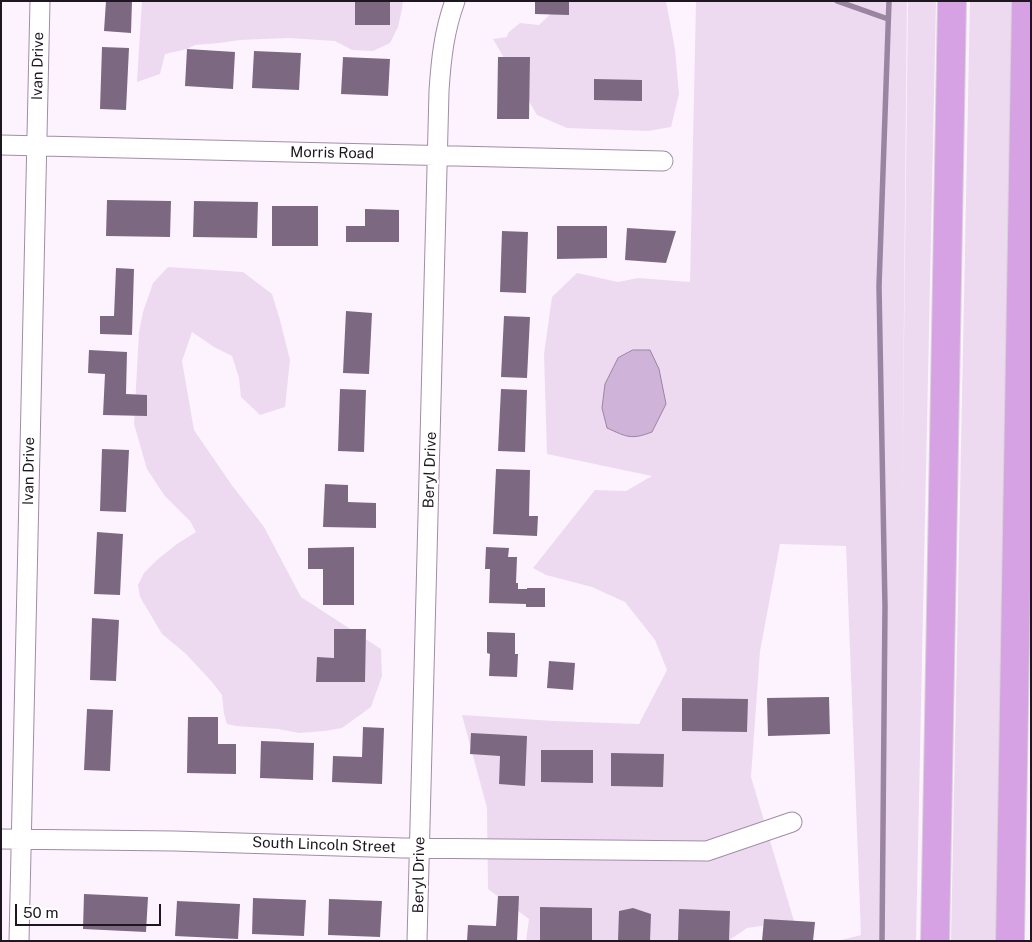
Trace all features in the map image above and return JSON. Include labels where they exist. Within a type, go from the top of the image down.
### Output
[{"type":"main road","points":[[935,941],[952,1]]},
{"type":"main road","points":[[1010,941],[1026,1]]},
{"type":"street","name":"Ivan Drive","points":[[19,941],[40,1]]},
{"type":"street","name":"Beryl Drive","points":[[417,941],[440,64],[455,1]]},
{"type":"street","name":"Morris Road","points":[[1,145],[663,161]]},
{"type":"street","name":"South Lincoln Street","points":[[1,838],[419,848],[707,852],[792,822]]},
{"type":"shaded area","points":[[142,1],[403,1],[398,27],[390,43],[373,51],[352,50],[335,41],[288,38],[240,40],[195,45],[187,49],[165,54],[160,74],[137,82]]},
{"type":"shaded area","points":[[564,1],[666,1],[675,49],[679,94],[671,127],[648,131],[567,128],[537,115],[493,39],[507,37],[508,33],[520,23],[539,25]]},
{"type":"shaded area","points":[[696,1],[907,1],[902,515],[908,1],[936,1],[916,941],[837,941],[861,935],[846,546],[780,544],[760,651],[751,777],[794,921],[747,928],[728,941],[526,941],[529,919],[488,889],[487,808],[462,715],[639,724],[667,670],[655,640],[625,602],[592,587],[546,575],[533,568],[595,490],[626,491],[652,476],[547,454],[544,354],[552,297],[577,273],[618,282],[638,278],[690,282]]},
{"type":"shaded area","points":[[970,1],[1013,1],[996,941],[951,941]]},
{"type":"shaded area","points":[[168,267],[243,272],[272,294],[290,360],[285,407],[260,415],[241,397],[239,378],[232,356],[214,347],[192,332],[182,361],[194,430],[231,484],[264,527],[301,597],[381,649],[382,676],[371,707],[342,728],[299,733],[227,724],[222,695],[186,654],[162,634],[140,597],[138,585],[144,573],[177,544],[196,532],[190,521],[164,495],[147,469],[134,424],[139,332],[143,312],[153,283]]},
{"type":"shaded area","points":[[633,350],[650,350],[659,369],[666,404],[652,432],[634,437],[607,428],[602,408],[605,384],[618,358]]},
{"type":"building","points":[[106,1],[132,1],[131,33],[104,31]]},
{"type":"building","points":[[355,1],[390,1],[390,25],[355,25]]},
{"type":"building","points":[[535,1],[569,1],[569,15],[535,14]]},
{"type":"building","points":[[102,47],[129,48],[126,110],[100,109]]},
{"type":"building","points":[[187,49],[235,52],[233,89],[185,86]]},
{"type":"building","points":[[254,51],[301,53],[299,90],[252,88]]},
{"type":"building","points":[[343,57],[390,59],[388,96],[341,94]]},
{"type":"building","points":[[498,57],[530,57],[529,119],[497,119]]},
{"type":"building","points":[[594,79],[642,80],[642,101],[594,100]]},
{"type":"building","points":[[107,200],[171,201],[170,237],[106,236]]},
{"type":"building","points":[[194,201],[258,202],[257,238],[193,237]]},
{"type":"building","points":[[272,206],[318,206],[318,246],[272,246]]},
{"type":"building","points":[[365,209],[399,210],[399,242],[346,242],[346,226],[365,226]]},
{"type":"building","points":[[557,226],[607,226],[607,258],[557,259]]},
{"type":"building","points":[[627,228],[676,231],[666,263],[625,260]]},
{"type":"building","points":[[502,231],[528,232],[526,293],[500,292]]},
{"type":"building","points":[[116,268],[134,269],[132,335],[100,334],[100,316],[114,316]]},
{"type":"building","points":[[346,311],[372,313],[369,374],[343,373]]},
{"type":"building","points":[[504,316],[530,317],[527,378],[501,377]]},
{"type":"building","points":[[89,350],[127,352],[126,394],[147,395],[147,416],[103,415],[105,374],[88,373]]},
{"type":"building","points":[[340,389],[366,390],[364,452],[338,451]]},
{"type":"building","points":[[501,389],[527,390],[525,452],[498,451]]},
{"type":"building","points":[[102,449],[129,450],[126,512],[100,511]]},
{"type":"building","points":[[496,469],[530,470],[529,516],[538,516],[537,536],[493,534]]},
{"type":"building","points":[[325,484],[348,485],[348,502],[376,503],[376,528],[323,527]]},
{"type":"building","points":[[97,532],[123,534],[120,595],[94,594]]},
{"type":"building","points":[[354,547],[354,605],[323,605],[323,569],[308,569],[308,548]]},
{"type":"building","points":[[486,547],[509,548],[508,557],[517,557],[516,583],[518,583],[518,589],[545,588],[545,607],[526,607],[526,604],[489,603],[490,569],[485,569]]},
{"type":"building","points":[[92,618],[119,620],[116,681],[90,680]]},
{"type":"building","points":[[334,629],[366,629],[365,682],[316,682],[317,657],[334,658]]},
{"type":"building","points":[[487,632],[515,633],[515,654],[518,654],[517,677],[489,676],[490,654],[487,653]]},
{"type":"building","points":[[549,661],[575,663],[573,690],[547,688]]},
{"type":"building","points":[[829,697],[830,734],[768,736],[767,698]]},
{"type":"building","points":[[682,698],[748,699],[747,732],[682,731]]},
{"type":"building","points":[[87,709],[113,710],[110,771],[84,770]]},
{"type":"building","points":[[188,717],[218,717],[218,744],[236,744],[236,774],[187,773]]},
{"type":"building","points":[[363,727],[384,728],[382,784],[332,782],[333,756],[362,757]]},
{"type":"building","points":[[471,733],[527,736],[525,786],[499,784],[500,756],[470,754]]},
{"type":"building","points":[[261,741],[314,743],[313,780],[260,778]]},
{"type":"building","points":[[541,750],[593,750],[593,783],[541,782]]},
{"type":"building","points":[[611,753],[664,754],[663,787],[611,786]]},
{"type":"building","points":[[84,894],[148,897],[146,932],[83,929]]},
{"type":"building","points":[[498,896],[519,896],[517,941],[467,941],[468,925],[496,926]]},
{"type":"building","points":[[253,898],[306,900],[304,936],[252,934]]},
{"type":"building","points":[[329,899],[382,901],[380,937],[328,935]]},
{"type":"building","points":[[177,901],[240,904],[238,939],[175,936]]},
{"type":"building","points":[[540,907],[592,908],[592,940],[540,940]]},
{"type":"building","points":[[633,908],[651,914],[650,941],[618,941],[619,911]]},
{"type":"building","points":[[679,909],[730,911],[729,941],[678,941]]},
{"type":"building","points":[[764,919],[815,922],[813,941],[762,941]]},
{"type":"waterway","points":[[837,1],[888,19]]},
{"type":"waterway","points":[[882,941],[885,607],[879,286],[889,1]]}]
